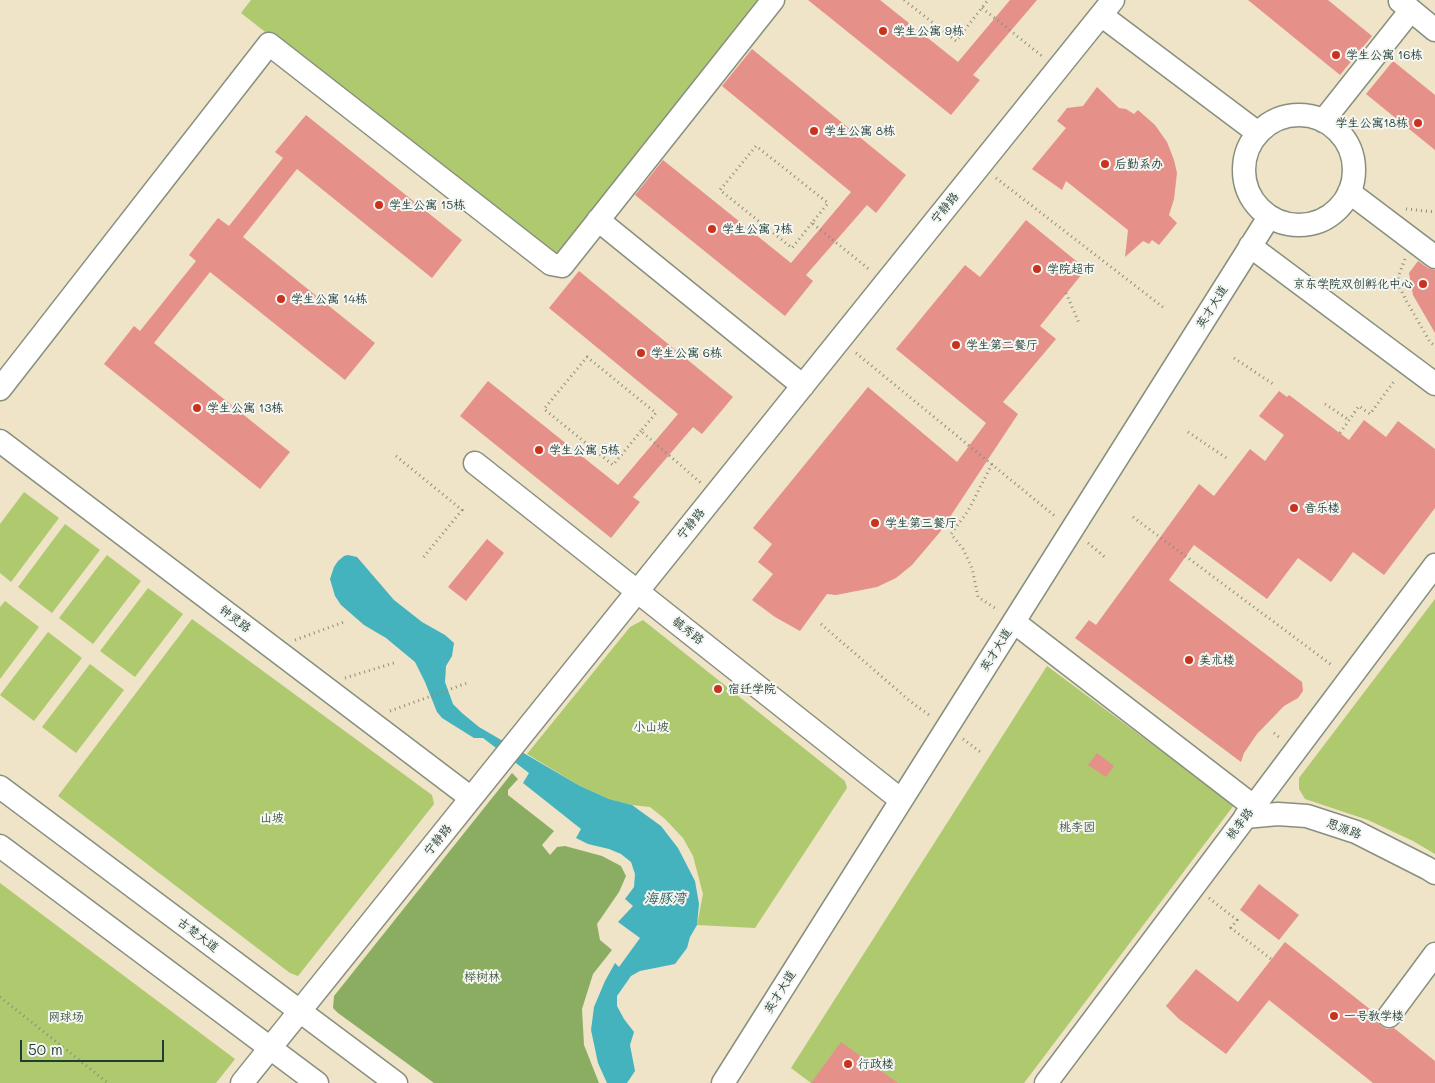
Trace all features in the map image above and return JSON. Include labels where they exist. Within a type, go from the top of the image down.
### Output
[{"type":"lane","points":[[0,389],[269,44],[551,264],[562,266],[773,0]]},
{"type":"lane","points":[[1324,121],[1405,5],[1435,30]]},
{"type":"lane","points":[[1107,7],[1258,133]]},
{"type":"lane","name":"宁静路","points":[[242,1083],[1107,7]]},
{"type":"lane","points":[[1290,115],[1309,116],[1324,121],[1342,135],[1351,150],[1355,167],[1353,184],[1346,200],[1334,213],[1319,222],[1302,226],[1285,224],[1269,217],[1255,204],[1246,187],[1244,168],[1247,149],[1258,133],[1272,121],[1290,115]]},
{"type":"lane","points":[[1349,192],[1435,257]]},
{"type":"lane","name":"英才大道","points":[[723,1083],[1269,217]]},
{"type":"lane","points":[[598,220],[803,386]]},
{"type":"lane","points":[[1250,246],[1435,384]]},
{"type":"lane","name":"钟灵路","points":[[0,441],[471,798]]},
{"type":"lane","name":"毓秀路","points":[[475,463],[901,800]]},
{"type":"lane","name":"桃李路","points":[[1046,1083],[1435,565]]},
{"type":"lane","points":[[1014,622],[1249,811]]},
{"type":"lane","name":"古楚大道","points":[[1,788],[396,1083]]},
{"type":"lane","name":"思源路","points":[[1249,811],[1307,816],[1356,832],[1435,873]]},
{"type":"lane","points":[[0,846],[317,1083]]},
{"type":"lane","points":[[1390,1016],[1435,954]]},
{"type":"path","points":[[904,0],[956,41],[988,0]]},
{"type":"path","points":[[982,8],[1044,57]]},
{"type":"path","points":[[756,146],[828,203],[812,223],[792,248],[720,190],[756,146]]},
{"type":"path","points":[[979,166],[1164,308]]},
{"type":"path","points":[[812,223],[886,282]]},
{"type":"path","points":[[1413,240],[1398,277],[1399,286],[1430,342],[1435,346]]},
{"type":"path","points":[[1066,293],[1079,323]]},
{"type":"path","points":[[840,340],[1107,559]]},
{"type":"path","points":[[587,357],[656,413],[641,431],[613,465],[544,409],[587,357]]},
{"type":"path","points":[[1234,358],[1273,384]]},
{"type":"path","points":[[1340,433],[1359,406],[1370,414],[1407,363]]},
{"type":"path","points":[[1326,404],[1349,420]]},
{"type":"path","points":[[641,431],[715,495]]},
{"type":"path","points":[[1188,432],[1228,459]]},
{"type":"path","points":[[396,456],[462,510],[422,559]]},
{"type":"path","points":[[992,464],[968,511],[951,534],[963,549],[972,568],[978,596],[1014,622]]},
{"type":"path","points":[[1133,517],[1349,678]]},
{"type":"path","points":[[288,643],[344,622]]},
{"type":"path","points":[[821,624],[911,702],[983,754]]},
{"type":"path","points":[[338,680],[397,662]]},
{"type":"path","points":[[382,714],[467,682]]},
{"type":"path","points":[[1194,886],[1237,920],[1231,928],[1271,959]]},
{"type":"path","points":[[0,998],[108,1083]]},
{"type":"green space","points":[[251,0],[761,0],[555,259],[241,13]]},
{"type":"green space","points":[[24,492],[59,518],[11,582],[0,573],[0,524]]},
{"type":"green space","points":[[65,524],[100,550],[52,613],[18,587]]},
{"type":"green space","points":[[107,555],[141,581],[93,644],[59,618]]},
{"type":"green space","points":[[148,588],[183,614],[135,677],[100,651]]},
{"type":"green space","points":[[1435,599],[1435,854],[1413,841],[1368,820],[1305,799],[1299,789],[1299,778]]},
{"type":"green space","points":[[5,601],[39,627],[0,679],[0,607]]},
{"type":"green space","name":"山坡","points":[[192,619],[432,795],[434,804],[298,976],[290,973],[58,796]]},
{"type":"green space","name":"小山坡","points":[[643,620],[845,781],[847,788],[755,928],[697,925],[703,894],[693,856],[683,838],[665,819],[650,807],[609,799],[580,786],[527,754],[630,627]]},
{"type":"green space","points":[[48,632],[82,658],[34,721],[0,695]]},
{"type":"green space","points":[[90,664],[124,690],[76,753],[42,727]]},
{"type":"green space","name":"桃李园","points":[[1047,666],[1234,805],[1024,1083],[811,1083],[791,1068]]},
{"type":"green space","name":"榉树林","points":[[512,773],[518,779],[508,790],[508,795],[554,831],[542,845],[550,855],[557,847],[565,846],[602,856],[621,866],[626,876],[619,892],[597,924],[600,940],[612,950],[593,974],[582,1009],[584,1045],[599,1083],[434,1083],[333,1008],[334,996]]},
{"type":"green space","name":"网球场","points":[[0,883],[235,1059],[216,1083],[0,1083]]},
{"type":"water","name":"海豚湾","points":[[348,555],[357,557],[394,600],[422,622],[445,635],[454,643],[452,656],[446,666],[445,682],[453,704],[462,713],[479,727],[580,786],[609,799],[632,805],[661,826],[678,848],[695,881],[699,904],[697,925],[690,937],[687,948],[675,964],[640,971],[631,976],[617,996],[617,1006],[634,1032],[630,1045],[635,1071],[627,1083],[607,1083],[598,1063],[591,1030],[594,1007],[605,981],[615,963],[619,967],[640,938],[618,922],[633,906],[625,899],[634,887],[635,874],[631,862],[621,854],[588,844],[576,838],[581,829],[523,783],[529,773],[483,738],[474,738],[442,718],[437,712],[415,662],[386,638],[364,625],[341,605],[335,596],[330,579],[338,561]]},
{"type":"building","name":"学生公寓 9栋","points":[[808,0],[880,0],[958,62],[1010,0],[1037,0],[973,75],[980,80],[951,115]]},
{"type":"building","name":"学生公寓 16栋","points":[[1248,0],[1328,0],[1372,36],[1340,75]]},
{"type":"building","points":[[752,49],[906,175],[876,213],[867,205],[806,275],[813,281],[785,316],[635,195],[663,160],[791,263],[851,192],[722,86]]},
{"type":"building","name":"学生公寓18栋","points":[[1393,61],[1435,95],[1435,150],[1366,94]]},
{"type":"building","name":"后勤系办","points":[[1097,87],[1119,108],[1126,109],[1134,114],[1138,110],[1155,125],[1167,142],[1177,173],[1174,199],[1169,215],[1177,223],[1159,245],[1152,240],[1149,244],[1143,241],[1125,257],[1128,230],[1066,181],[1062,190],[1032,169],[1066,128],[1057,121],[1067,108],[1083,106]]},
{"type":"building","points":[[306,115],[462,240],[432,278],[297,169],[243,237],[375,343],[345,380],[210,272],[154,343],[290,452],[260,489],[104,364],[134,326],[140,331],[196,261],[189,255],[218,218],[229,226],[283,158],[275,152]]},
{"type":"building","points":[[1026,220],[1086,269],[1040,326],[1056,339],[1003,402],[1018,414],[940,532],[912,565],[896,578],[877,587],[836,595],[827,594],[800,631],[775,617],[752,600],[773,574],[758,562],[772,544],[753,528],[868,387],[957,462],[986,423],[896,349],[965,265],[980,277]]},
{"type":"building","name":"京东学院双创孵化中心","points":[[1418,261],[1428,268],[1435,270],[1435,333],[1413,295],[1409,273]]},
{"type":"building","points":[[579,271],[733,397],[702,434],[693,427],[633,497],[640,502],[611,538],[460,416],[488,381],[618,485],[678,414],[549,308]]},
{"type":"building","points":[[1279,391],[1287,397],[1289,395],[1349,440],[1364,420],[1386,437],[1398,421],[1435,449],[1435,508],[1384,575],[1353,552],[1331,582],[1298,558],[1267,599],[1194,545],[1169,580],[1302,682],[1303,691],[1298,698],[1284,706],[1257,734],[1244,753],[1241,762],[1075,638],[1089,620],[1096,625],[1199,484],[1214,496],[1250,449],[1265,461],[1284,435],[1259,416]]},
{"type":"building","points":[[487,539],[504,553],[466,601],[448,587]]},
{"type":"building","points":[[1097,753],[1114,766],[1106,777],[1088,765]]},
{"type":"building","points":[[1259,884],[1299,915],[1279,940],[1240,910]]},
{"type":"building","name":"一号教学楼","points":[[1285,942],[1376,1014],[1377,1021],[1381,1026],[1387,1029],[1394,1028],[1435,1061],[1435,1083],[1373,1083],[1269,1000],[1226,1054],[1179,1019],[1166,1006],[1196,969],[1238,1002]]},
{"type":"building","name":"行政楼","points":[[841,1042],[898,1083],[811,1083]]},
{"type":"place","name":"学生公寓 9栋","points":[[883,31]]},
{"type":"place","name":"学生公寓 16栋","points":[[1336,55]]},
{"type":"place","name":"学生公寓18栋","points":[[1418,123]]},
{"type":"place","name":"学生公寓 8栋","points":[[814,131]]},
{"type":"place","name":"后勤系办","points":[[1105,164]]},
{"type":"place","name":"学生公寓 15栋","points":[[379,205]]},
{"type":"place","name":"学生公寓 7栋","points":[[712,229]]},
{"type":"place","name":"学院超市","points":[[1037,269]]},
{"type":"place","name":"京东学院双创孵化中心","points":[[1423,284]]},
{"type":"place","name":"学生公寓 14栋","points":[[281,299]]},
{"type":"place","name":"学生第二餐厅","points":[[956,345]]},
{"type":"place","name":"学生公寓 6栋","points":[[641,353]]},
{"type":"place","name":"学生公寓 13栋","points":[[197,408]]},
{"type":"place","name":"学生公寓 5栋","points":[[539,450]]},
{"type":"place","name":"音乐楼","points":[[1294,508]]},
{"type":"place","name":"学生第三餐厅","points":[[875,523]]},
{"type":"place","name":"美术楼","points":[[1189,660]]},
{"type":"place","name":"宿迁学院","points":[[718,689]]},
{"type":"place","name":"一号教学楼","points":[[1334,1016]]},
{"type":"place","name":"行政楼","points":[[848,1064]]}]
